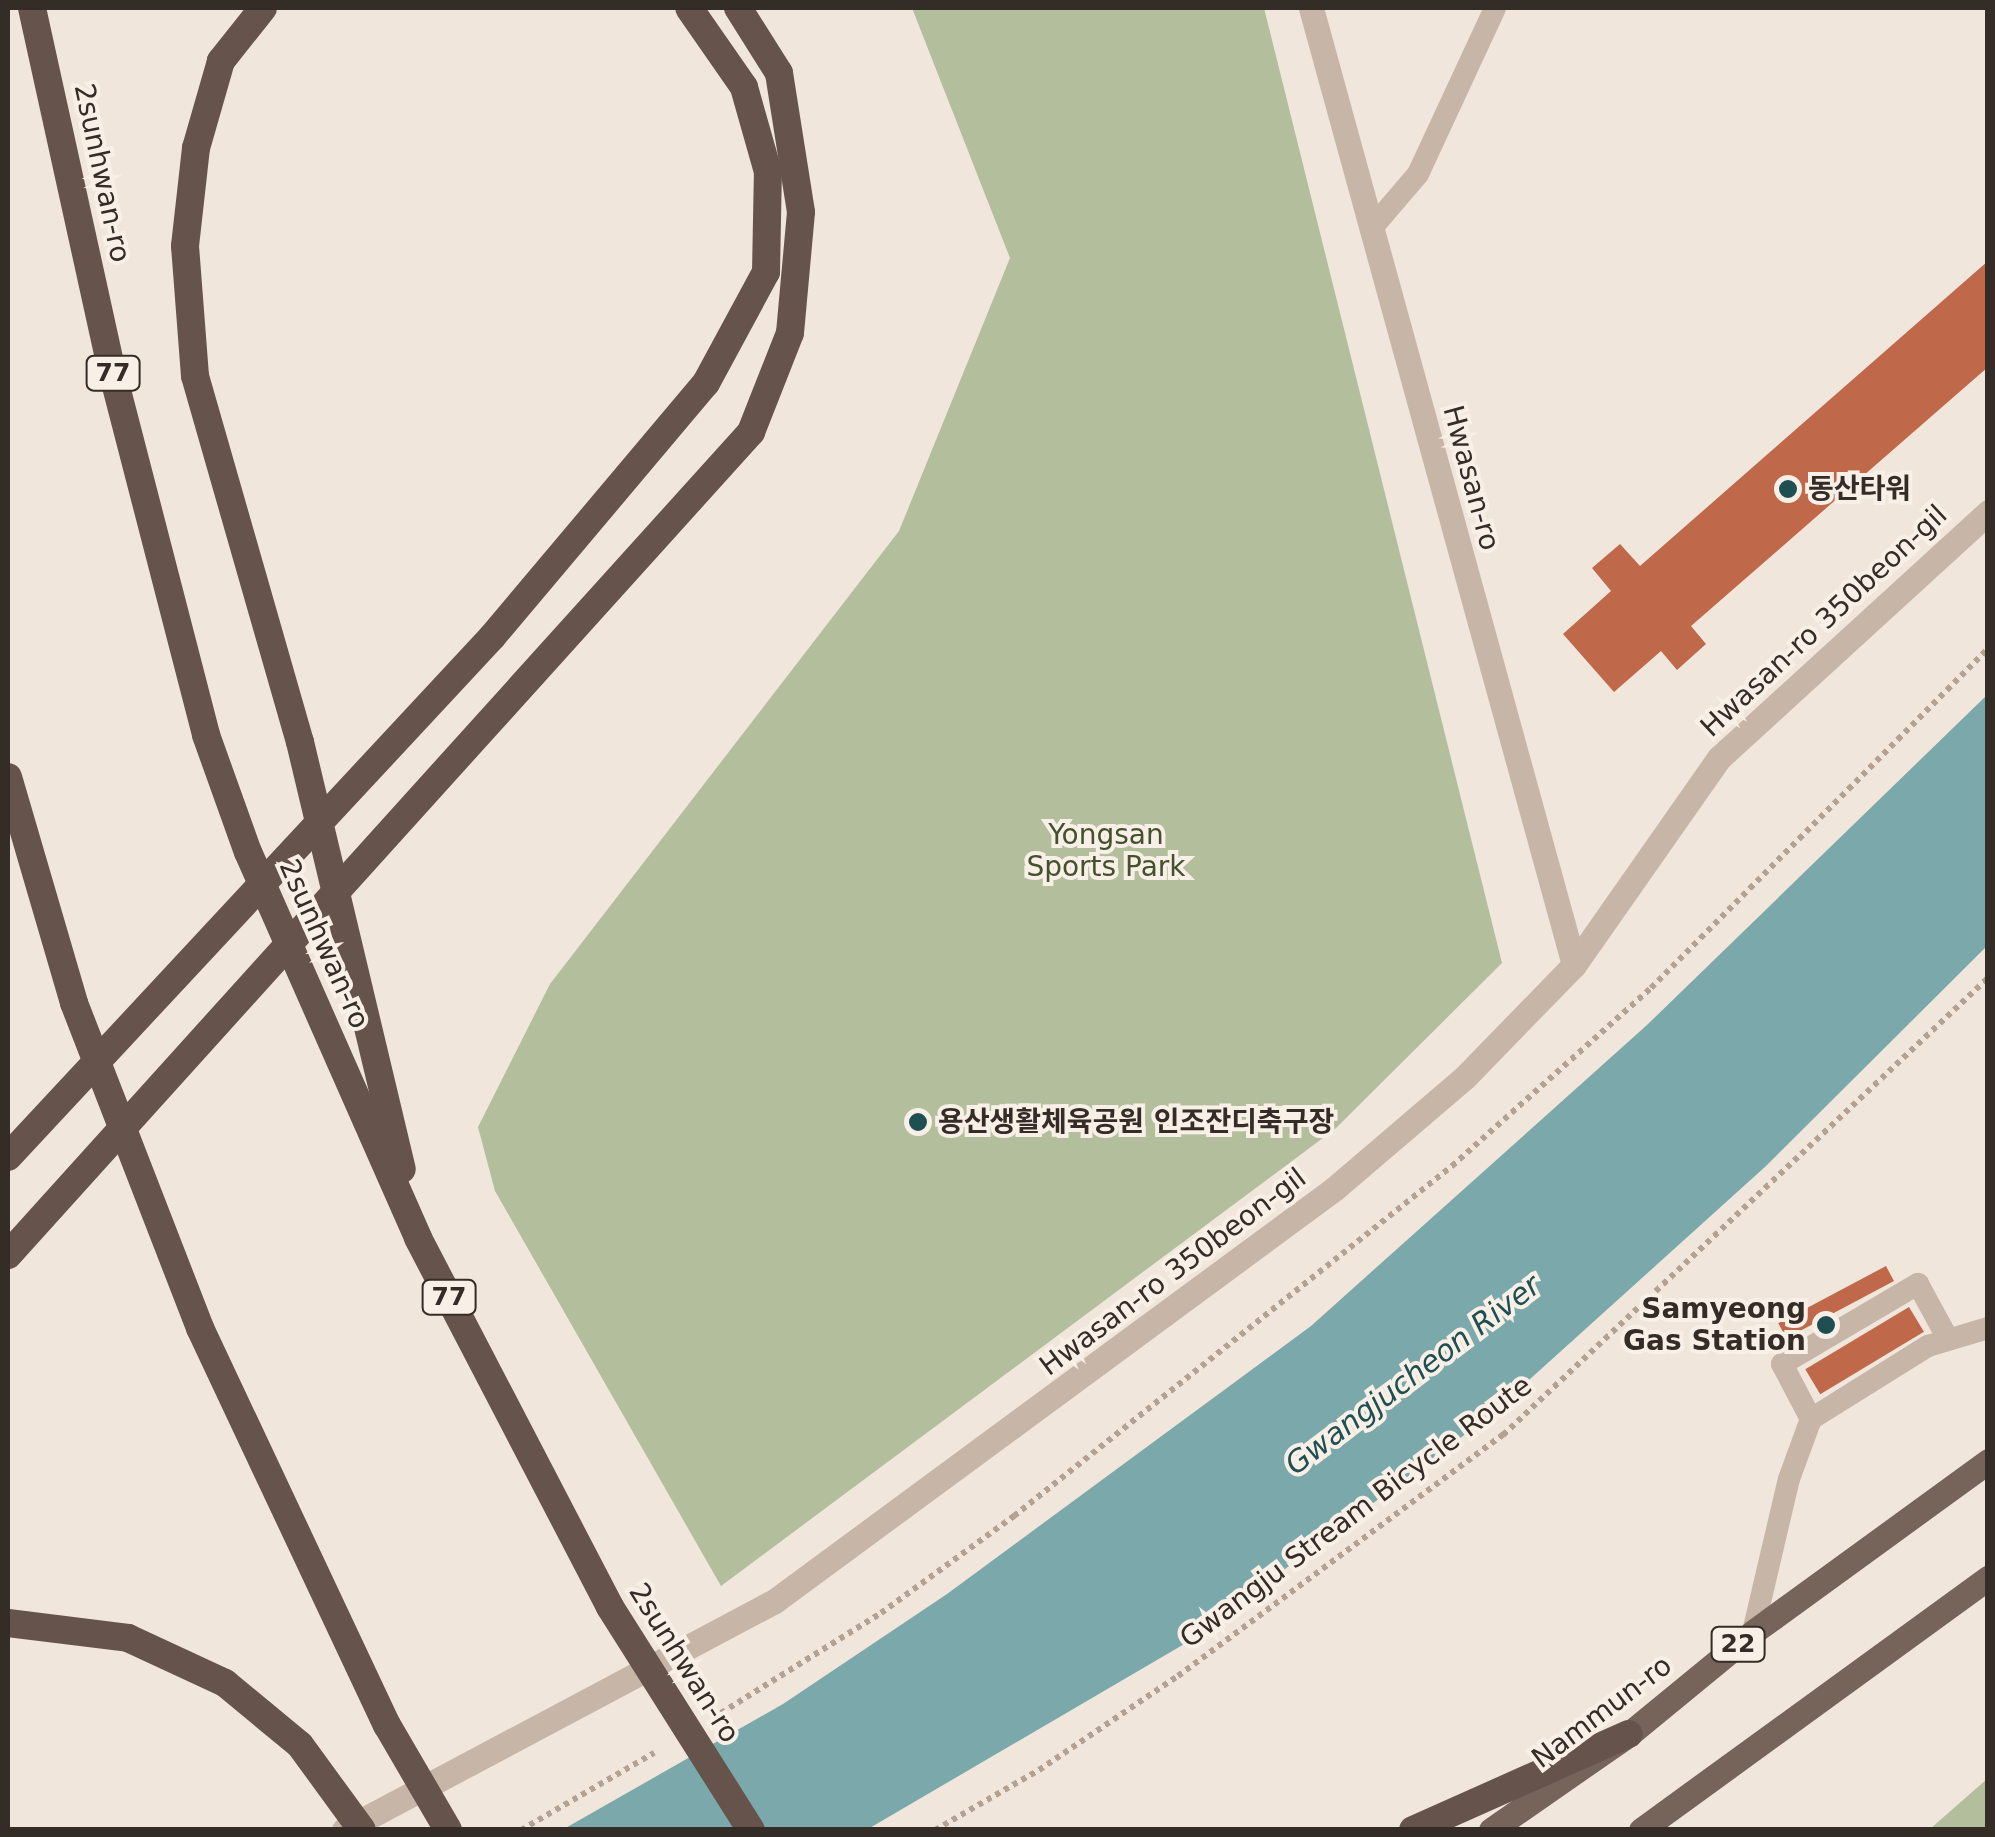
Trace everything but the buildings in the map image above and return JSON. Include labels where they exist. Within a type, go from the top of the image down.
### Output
[{"type":"highway","name":"2sunhwan-ro","points":[[32,8],[112,367],[206,735],[248,852],[418,1238],[610,1608],[751,1830]]},
{"type":"highway","points":[[263,8],[221,62],[196,148],[186,246],[196,376],[300,742],[418,1238]]},
{"type":"highway","points":[[8,1157],[492,637],[706,383],[766,272],[768,172],[744,88],[689,8]]},
{"type":"highway","points":[[8,1256],[751,432],[790,334],[802,212],[780,73],[738,8]]},
{"type":"highway","points":[[8,777],[74,1003],[200,1328],[387,1725],[448,1830]]},
{"type":"highway","points":[[8,1623],[128,1638],[225,1683],[300,1746],[362,1830]]},
{"type":"highway","points":[[1413,1830],[1629,1734]]},
{"type":"main road","name":"Nammun-ro","points":[[1491,1830],[1629,1734],[1753,1632],[1988,1461]]},
{"type":"main road","points":[[1640,1830],[1988,1578]]},
{"type":"street","name":"Hwasan-ro","points":[[1311,8],[1574,965]]},
{"type":"street","name":"Hwasan-ro 350beon-gil","points":[[344,1830],[776,1600],[840,1558],[1334,1188],[1465,1077],[1574,965],[1719,758],[1988,512]]},
{"type":"lane","points":[[1371,229],[1418,174],[1496,8]]},
{"type":"lane","points":[[1812,1419],[1782,1364],[1918,1284],[1948,1339]]},
{"type":"lane","points":[[1753,1632],[1789,1478],[1812,1419],[1948,1339],[1988,1328]]},
{"type":"path","name":"Gwangju Stream Bicycle Route","points":[[935,1830],[1039,1770],[1178,1676],[1503,1435],[1988,978]]},
{"type":"green space","name":"Yongsan Sports Park","points":[[912,8],[1264,8],[1502,963],[1335,1129],[721,1586],[495,1191],[478,1127],[550,984],[899,531],[1010,258]]},
{"type":"green space","points":[[1987,1779],[1987,1829],[1930,1829]]},
{"type":"water","name":"Gwangjucheon River","points":[[1987,695],[1987,946],[1766,1166],[1487,1418],[1186,1643],[868,1829],[562,1830],[783,1704],[947,1594],[1311,1326],[1647,1025]]},
{"type":"place","name":"동산타워","points":[[1788,489]]},
{"type":"place","name":"용산생활체육공원 인조잔디축구장","points":[[918,1122]]},
{"type":"place","name":"Samyeong Gas Station","points":[[1826,1325]]}]
